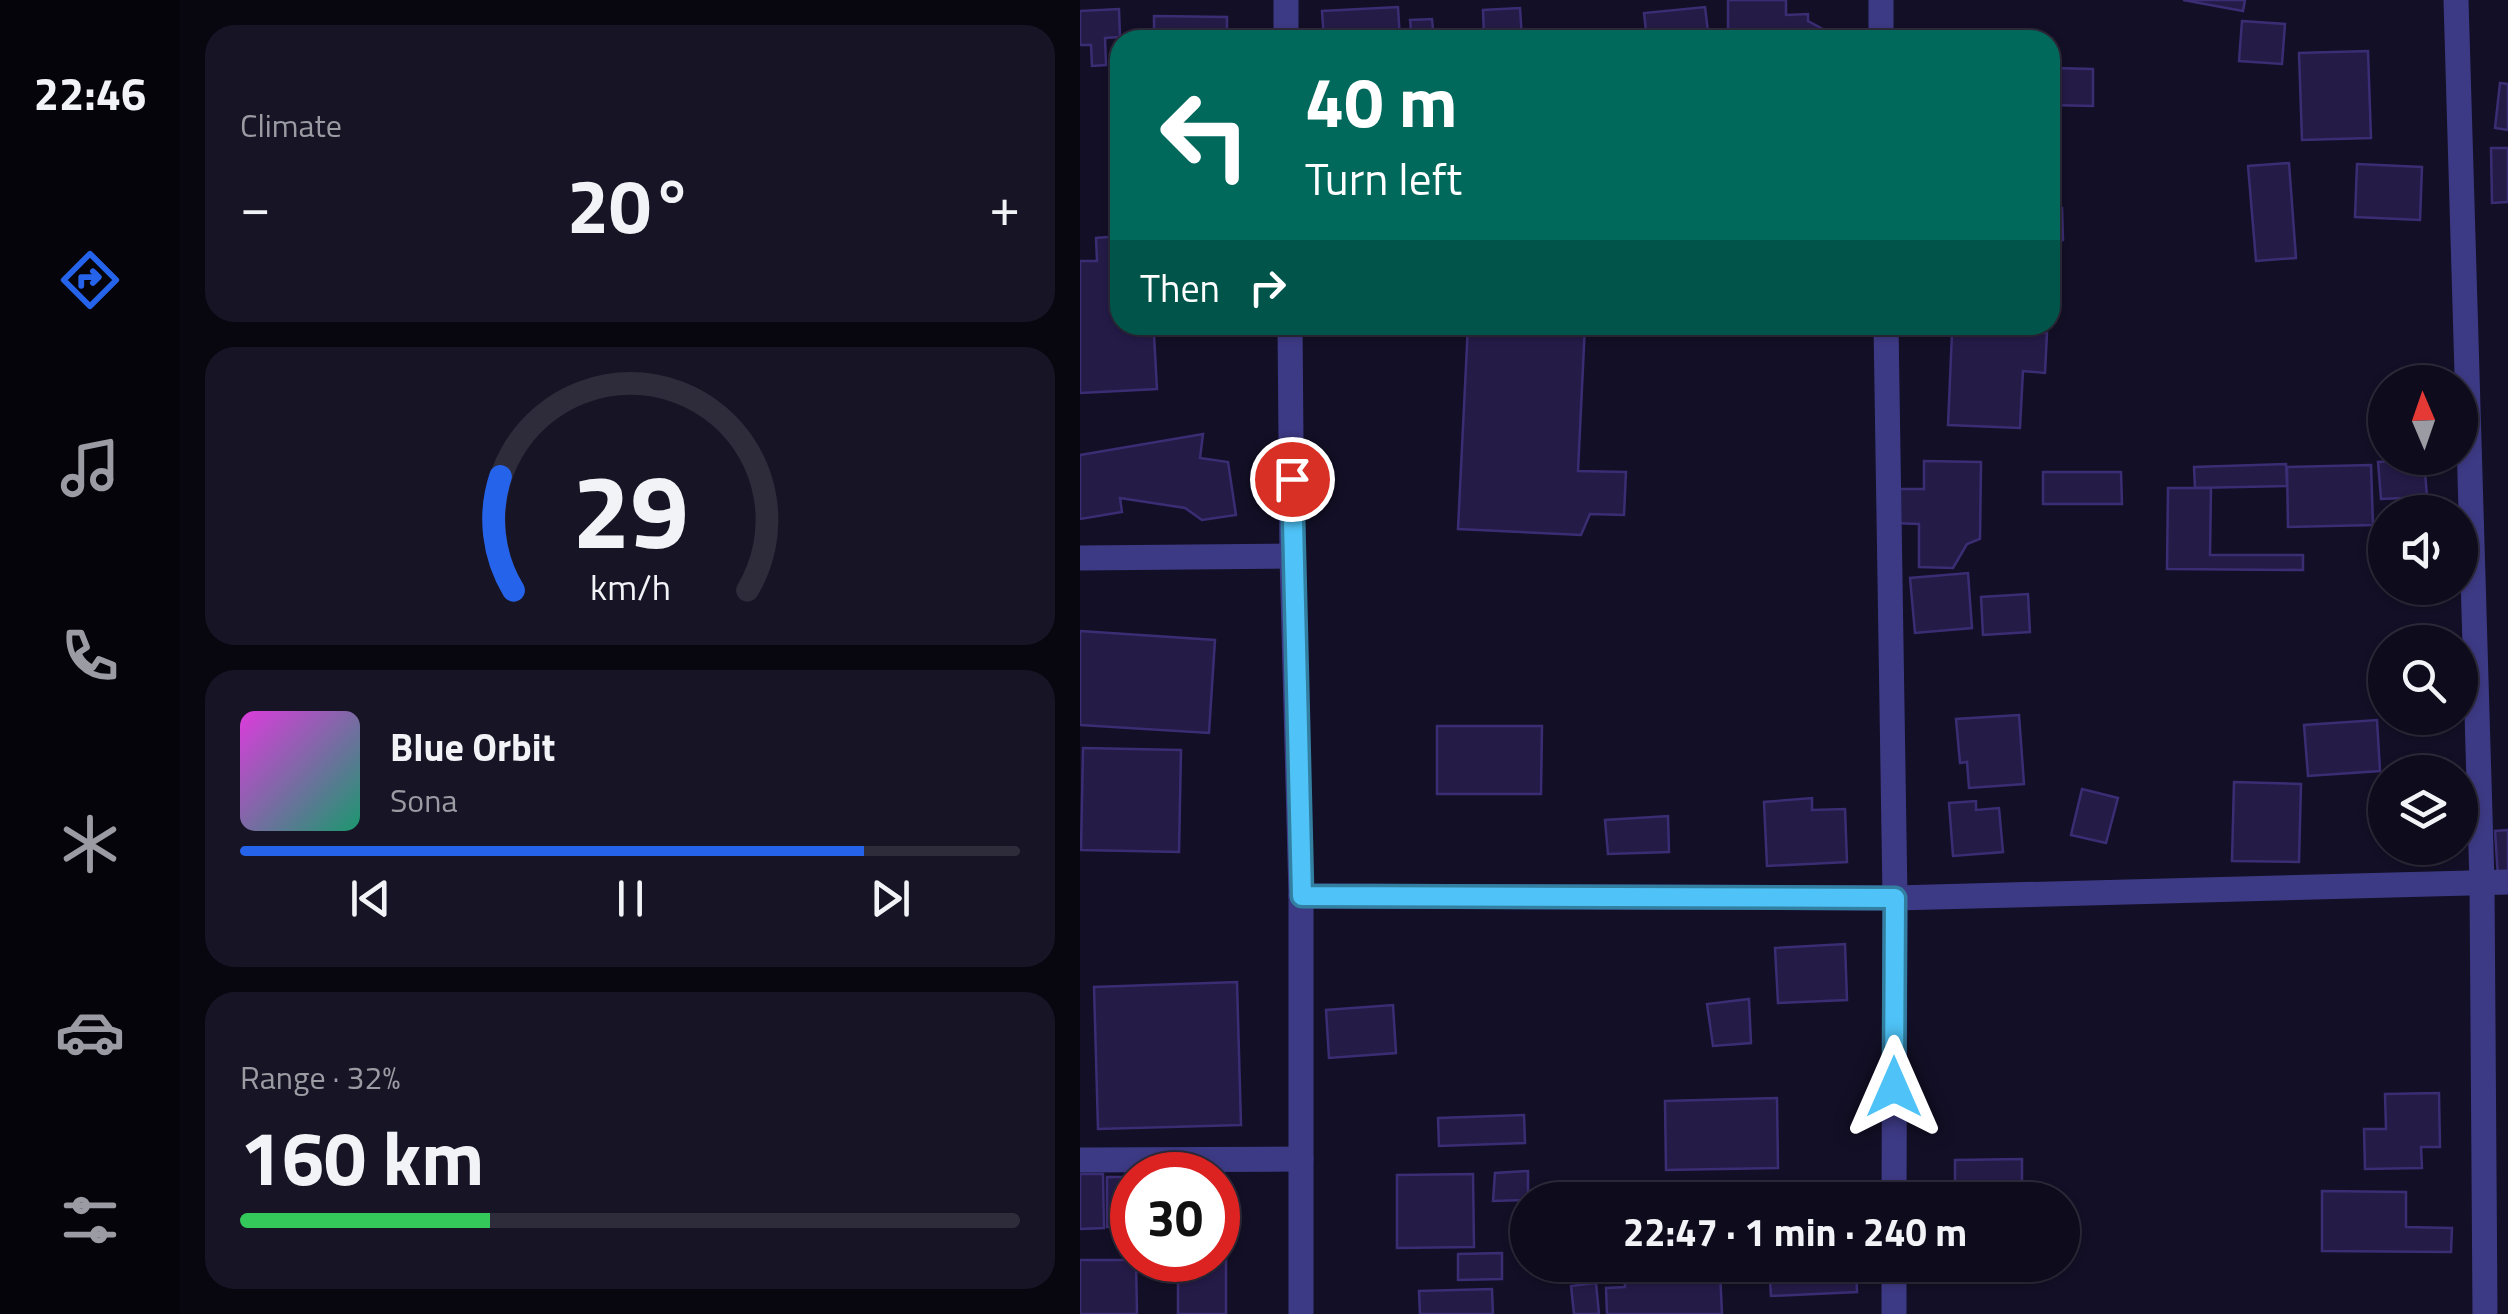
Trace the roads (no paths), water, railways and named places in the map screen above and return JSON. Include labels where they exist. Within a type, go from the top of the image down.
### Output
[{"type":"street","points":[[1286,0],[1286,30]]},
{"type":"street","points":[[1881,0],[1882,30]]},
{"type":"street","points":[[2456,0],[2495,882],[2486,1314]]},
{"type":"street","points":[[1290,335],[1302,896],[1301,1314]]},
{"type":"street","points":[[1886,335],[1895,898],[1894,1182]]},
{"type":"street","points":[[1080,558],[1292,556]]},
{"type":"street","points":[[1302,896],[1895,898],[2495,882]]},
{"type":"street","points":[[1080,1160],[1301,1159]]},
{"type":"street","points":[[1894,1282],[1894,1314]]}]
